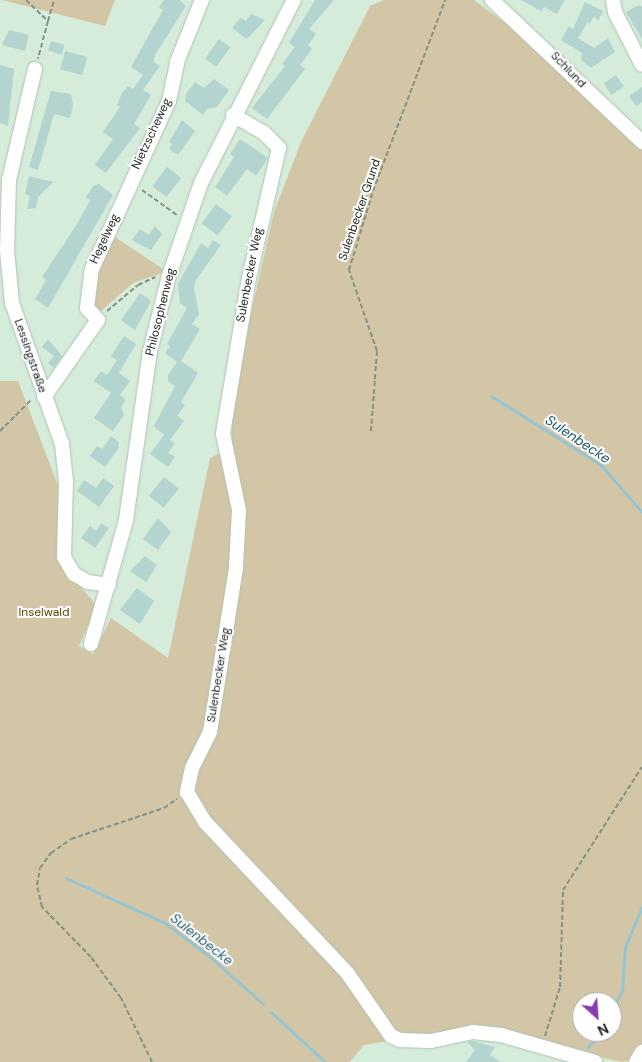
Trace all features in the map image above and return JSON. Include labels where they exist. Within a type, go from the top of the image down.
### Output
[{"type":"street","name":"Nietzscheweg","points":[[130,182],[169,101],[177,62],[202,0]]},
{"type":"street","name":"Philosophenweg","points":[[91,644],[126,520],[150,351],[169,276],[186,222],[233,115],[294,0]]},
{"type":"street","name":"Schlund","points":[[492,0],[642,142]]},
{"type":"street","points":[[613,0],[615,12],[642,65]]},
{"type":"street","name":"Lessingstraße","points":[[35,69],[9,180],[7,250],[19,330],[62,444],[66,480],[64,557],[74,574],[88,582],[109,585]]},
{"type":"street","name":"Sulenbecker Weg","points":[[187,792],[192,768],[210,732],[236,568],[239,510],[223,434],[248,278],[279,148],[263,132],[233,115]]},
{"type":"street","name":"Hegelweg","points":[[98,320],[87,308],[92,268],[130,182]]},
{"type":"street","points":[[43,393],[98,320]]},
{"type":"street","points":[[187,792],[205,822],[348,974],[391,1036],[400,1040],[431,1040],[473,1032],[539,1046],[595,1062]]},
{"type":"street","points":[[636,1062],[642,1052]]},
{"type":"path","points":[[26,0],[48,21]]},
{"type":"path","points":[[35,69],[54,0]]},
{"type":"path","name":"Sulenbecker Grund","points":[[371,431],[377,351],[349,270],[373,191],[445,0]]},
{"type":"path","points":[[130,182],[186,222]]},
{"type":"path","points":[[98,320],[138,285],[161,274],[169,276]]},
{"type":"path","points":[[0,432],[43,393]]},
{"type":"path","points":[[539,1046],[552,1023],[560,987],[563,890],[642,767]]},
{"type":"path","points":[[152,1062],[122,998],[91,957],[42,907],[38,885],[40,868],[51,853],[71,839],[164,808],[187,792]]},
{"type":"green space","points":[[2,0],[115,0],[105,26]]},
{"type":"green space","name":"Inselwald","points":[[384,0],[474,0],[540,49],[642,148],[642,1046],[634,1059],[622,1062],[470,1028],[364,1045],[350,1062],[0,1062],[0,381],[18,381],[61,493],[62,565],[97,606],[79,646],[93,654],[111,618],[168,658],[210,458],[232,447],[232,397],[274,212],[301,142],[370,6]]},
{"type":"green space","points":[[115,237],[163,269],[162,273],[133,283],[101,311],[94,304],[97,269]]},
{"type":"building","points":[[164,0],[179,0],[186,6],[155,55],[154,62],[160,66],[143,90],[151,95],[134,124],[140,128],[106,173],[95,165],[113,139],[103,132],[120,107],[117,105],[122,93],[128,86],[133,89],[143,75],[131,67],[163,10],[159,7]]},
{"type":"building","points":[[315,0],[334,0],[309,29],[316,34],[308,45],[312,49],[300,65],[305,69],[267,119],[252,108],[285,66],[282,64],[295,47],[289,43]]},
{"type":"building","points":[[521,0],[565,0],[557,14],[544,7],[541,11]]},
{"type":"building","points":[[585,2],[603,11],[598,21],[594,16],[590,24],[588,22],[578,38],[594,48],[608,38],[615,52],[591,68],[581,60],[582,53],[561,40],[569,26],[573,29]]},
{"type":"building","points":[[637,6],[642,6],[642,39],[626,12]]},
{"type":"building","points":[[251,14],[265,20],[247,39],[232,28],[240,18],[246,21]]},
{"type":"building","points":[[9,30],[29,35],[25,51],[2,45]]},
{"type":"building","points":[[219,39],[230,47],[216,67],[205,58]]},
{"type":"building","points":[[51,41],[64,45],[61,55],[48,51]]},
{"type":"building","points":[[65,51],[87,57],[82,75],[60,69]]},
{"type":"building","points":[[0,65],[14,69],[8,126],[0,123]]},
{"type":"building","points":[[616,75],[624,87],[611,95],[604,83]]},
{"type":"building","points":[[214,79],[229,90],[217,107],[207,109],[203,115],[185,101],[186,94],[195,82],[204,88]]},
{"type":"building","points":[[642,87],[642,102],[636,106],[629,96]]},
{"type":"building","points":[[51,91],[71,94],[73,105],[70,118],[54,114],[38,170],[29,167]]},
{"type":"building","points":[[182,120],[195,131],[178,155],[169,149],[172,144],[169,142]]},
{"type":"building","points":[[240,139],[268,158],[256,176],[247,169],[227,196],[215,187],[234,157],[230,154]]},
{"type":"building","points":[[167,167],[181,178],[166,197],[152,186]]},
{"type":"building","points":[[29,176],[53,182],[38,197],[36,208],[27,209],[30,196],[25,194]]},
{"type":"building","points":[[99,184],[113,195],[48,308],[35,299],[46,280],[42,277],[77,224],[90,200],[86,197],[94,185]]},
{"type":"building","points":[[216,204],[232,216],[218,235],[202,223]]},
{"type":"building","points":[[155,226],[162,234],[151,250],[132,240],[140,229],[149,235]]},
{"type":"building","points":[[213,240],[221,245],[196,280],[194,288],[199,314],[192,324],[200,329],[181,361],[198,373],[181,402],[185,405],[177,416],[184,421],[170,440],[175,443],[168,453],[175,457],[168,467],[150,454],[164,435],[154,426],[175,386],[168,381],[168,375],[177,362],[165,353],[170,346],[167,344],[187,308],[180,303],[178,284],[201,243],[208,248]]},
{"type":"building","points":[[140,293],[151,301],[135,330],[121,320]]},
{"type":"building","points":[[124,336],[136,344],[119,373],[130,381],[120,395],[126,400],[121,407],[124,415],[113,431],[94,418],[111,393],[94,381],[101,371],[107,375],[117,360],[111,356]]},
{"type":"building","points":[[48,339],[62,356],[54,368],[48,363],[54,356],[42,347]]},
{"type":"building","points":[[111,436],[119,442],[118,449],[105,467],[90,456],[97,446],[102,449]]},
{"type":"building","points":[[164,477],[179,489],[164,508],[149,496]]},
{"type":"building","points":[[103,478],[114,486],[99,507],[77,491],[84,480],[96,488]]},
{"type":"building","points":[[158,518],[171,532],[158,550],[143,539]]},
{"type":"building","points":[[101,523],[109,528],[95,548],[81,538],[90,526],[96,531]]},
{"type":"building","points":[[145,556],[157,565],[146,582],[130,571]]},
{"type":"building","points":[[137,588],[154,601],[140,624],[120,610]]},
{"type":"building","points":[[473,1041],[495,1047],[490,1055],[500,1062],[466,1062],[475,1050],[467,1042]]},
{"type":"waterway","name":"Sulenbecke","points":[[491,396],[601,465],[642,512]]},
{"type":"waterway","name":"Sulenbecke","points":[[66,878],[165,923],[209,956],[263,1004]]},
{"type":"waterway","name":"Sulenbecke","points":[[621,992],[625,947],[642,907]]},
{"type":"waterway","name":"Sulenbecke","points":[[271,1012],[325,1062]]},
{"type":"waterway","name":"Sulenbecke","points":[[588,1047],[592,1042]]}]
